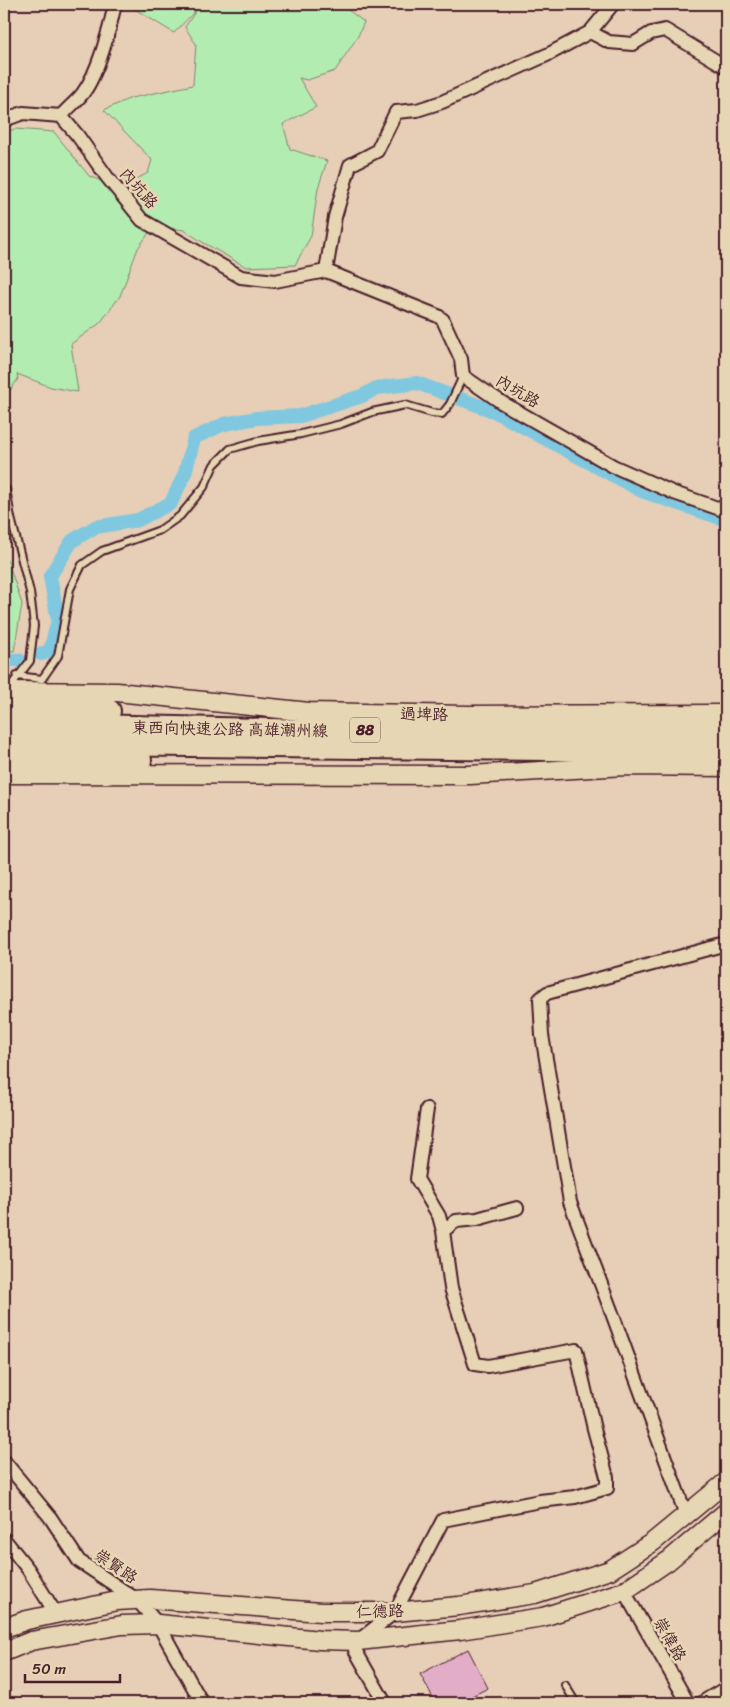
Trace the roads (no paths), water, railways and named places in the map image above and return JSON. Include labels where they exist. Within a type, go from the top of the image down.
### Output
[{"type":"highway","points":[[5,696],[117,712],[281,724],[309,731]]},
{"type":"highway","name":"東西向快速公路 高雄潮州線","points":[[4,724],[309,731],[726,730]]},
{"type":"highway","name":"東西向快速公路 高雄潮州線","points":[[4,743],[726,751]]},
{"type":"highway","points":[[4,760],[308,761],[466,758],[625,751]]},
{"type":"street","points":[[4,120],[22,113],[61,116],[83,94],[91,80],[101,53],[115,4]]},
{"type":"street","points":[[463,376],[461,359],[443,320],[438,316],[326,271],[335,217],[350,165],[377,151],[396,112],[416,110],[442,102],[549,54],[590,32],[613,4]]},
{"type":"street","points":[[590,32],[609,42],[633,44],[651,33],[665,30],[726,67]]},
{"type":"street","name":"內坑路","points":[[61,116],[142,220],[241,277],[275,281],[326,271]]},
{"type":"street","name":"內坑路","points":[[463,376],[502,402],[613,466],[674,493],[726,512]]},
{"type":"street","name":"過埤路","points":[[5,696],[117,692],[309,712],[469,715],[726,714]]},
{"type":"street","points":[[4,774],[470,775],[625,766],[726,767]]},
{"type":"street","points":[[686,1515],[570,1202],[542,1034],[540,999],[547,993],[726,944]]},
{"type":"street","points":[[386,1703],[355,1650],[358,1641],[395,1612],[444,1520],[540,1501],[575,1497],[607,1488],[607,1477],[576,1350],[488,1366],[475,1364],[451,1288],[439,1216],[417,1178],[427,1109]]},
{"type":"street","points":[[443,1231],[456,1221],[477,1219],[517,1208]]},
{"type":"street","name":"崇賢路","points":[[4,1461],[50,1517],[79,1561],[137,1600],[158,1624],[202,1703]]},
{"type":"street","name":"仁德路","points":[[4,1628],[27,1620],[117,1601],[150,1599],[321,1612],[395,1612],[459,1606],[535,1594],[610,1570],[653,1542],[726,1482]]},
{"type":"street","name":"仁德路","points":[[4,1652],[31,1642],[122,1625],[158,1624],[320,1640],[358,1641],[460,1630],[543,1617],[624,1591],[668,1562],[726,1512]]},
{"type":"street","points":[[4,1539],[28,1569],[56,1614]]},
{"type":"street","name":"崇偉路","points":[[624,1591],[688,1703]]},
{"type":"street","points":[[701,1703],[726,1688]]},
{"type":"lane","points":[[17,676],[42,679],[58,656],[70,589],[82,565],[102,551],[160,530],[180,516],[204,487],[214,465],[230,449],[258,441],[301,434],[341,424],[372,412],[405,405],[442,414],[450,404],[463,376]]},
{"type":"lane","points":[[5,696],[17,676],[30,661],[34,626],[30,592],[11,518],[6,489]]},
{"type":"lane","points":[[565,1685],[576,1703]]},
{"type":"waterway","points":[[41,654],[50,651],[58,620],[50,576],[72,541],[95,527],[138,520],[171,503],[185,473],[194,438],[224,424],[257,418],[300,416],[362,396],[377,388],[417,383],[496,412],[644,492],[726,520]]},
{"type":"waterway","points":[[4,660],[19,660]]}]
